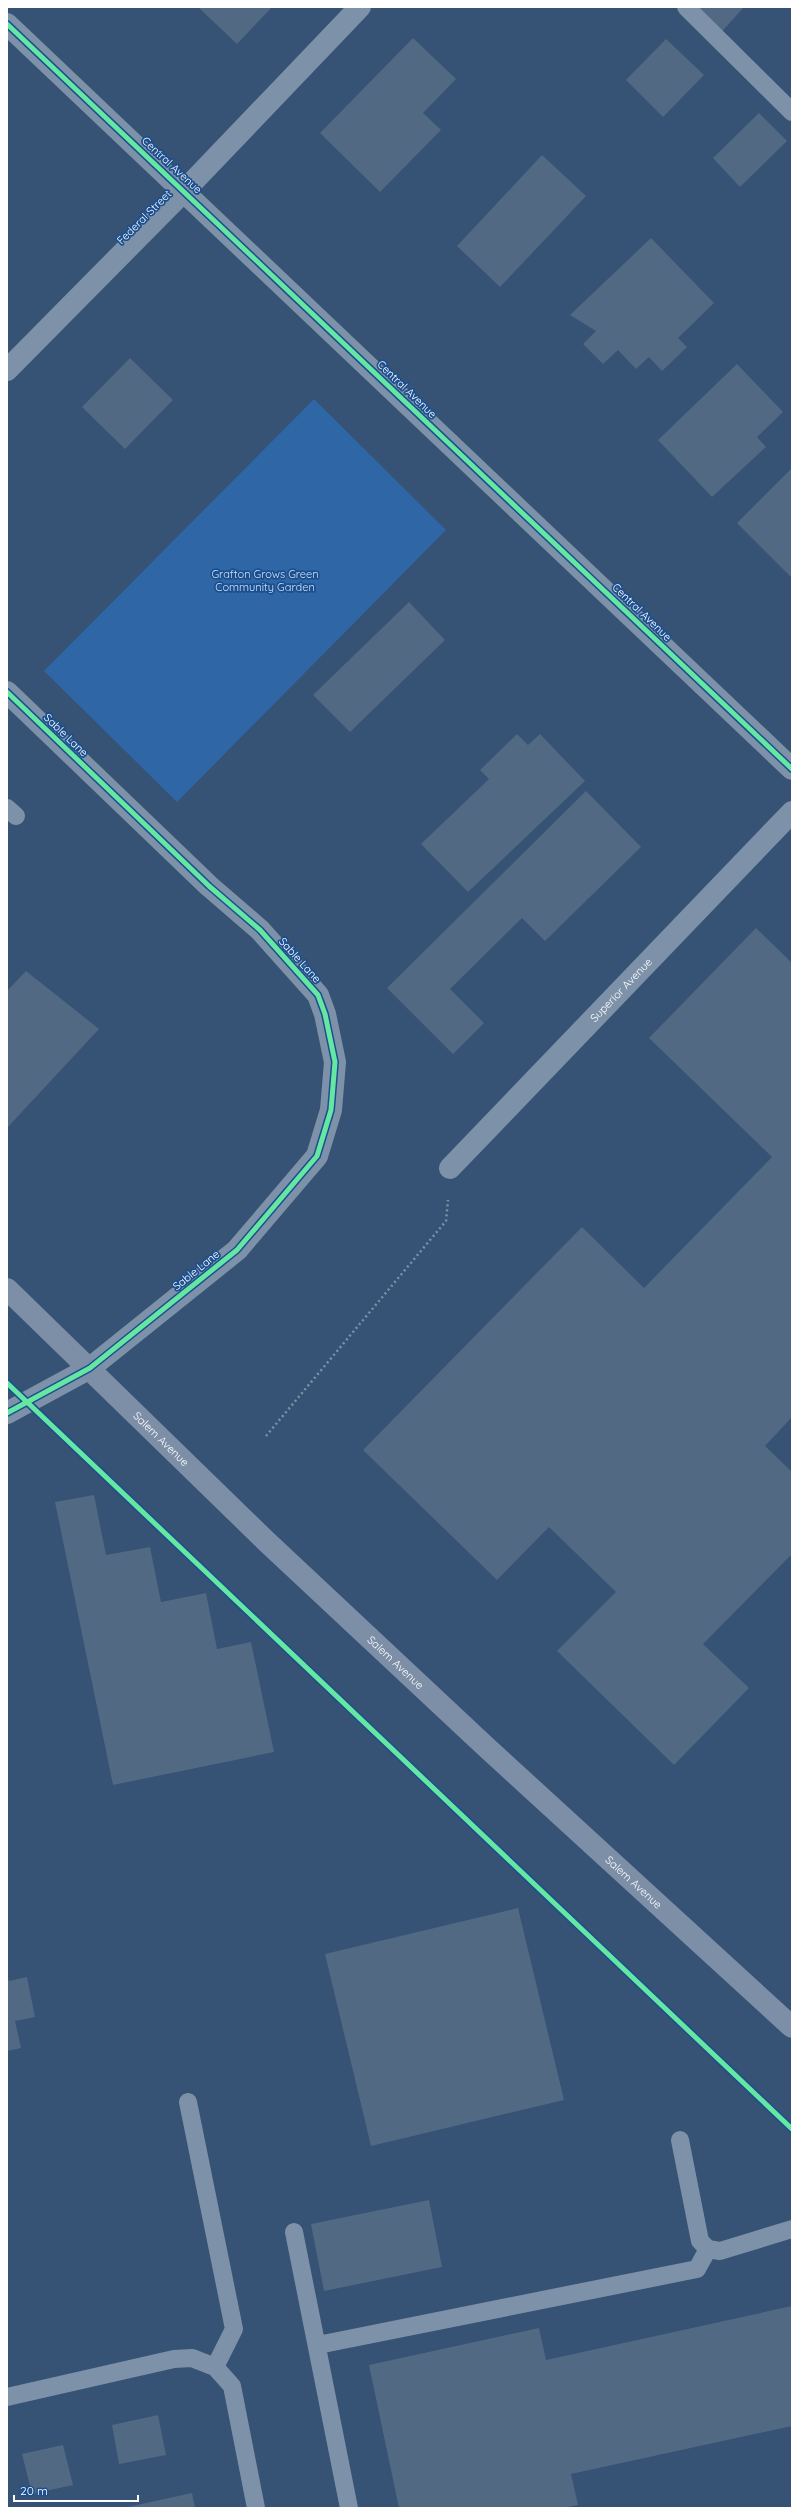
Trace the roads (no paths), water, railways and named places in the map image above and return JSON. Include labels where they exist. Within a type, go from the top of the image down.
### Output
[{"type":"main road","name":"Salem Avenue","points":[[7,1290],[90,1368],[267,1542],[469,1732],[792,2027]]},
{"type":"street","name":"Federal Street","points":[[7,370],[184,191],[360,7]]},
{"type":"street","name":"Central Avenue","points":[[7,24],[792,769]]},
{"type":"street","name":"Sable Lane","points":[[7,692],[209,886],[260,930],[318,995],[325,1014],[335,1062],[332,1110],[317,1156],[237,1250],[90,1368]]},
{"type":"street","name":"Superior Avenue","points":[[450,1168],[792,812]]},
{"type":"street","points":[[7,1413],[90,1368]]},
{"type":"lane","points":[[686,7],[792,112]]},
{"type":"lane","points":[[188,2102],[234,2329],[215,2367]]},
{"type":"lane","points":[[680,2140],[700,2241],[708,2249],[720,2251],[792,2229]]},
{"type":"lane","points":[[294,2232],[318,2345],[349,2508]]},
{"type":"lane","points":[[318,2345],[697,2269],[708,2249]]},
{"type":"lane","points":[[7,2397],[174,2359],[192,2358],[215,2367],[232,2386],[256,2508]]},
{"type":"park label","name":"Grafton Grows Green Community Garden","points":[[265,580]]}]
